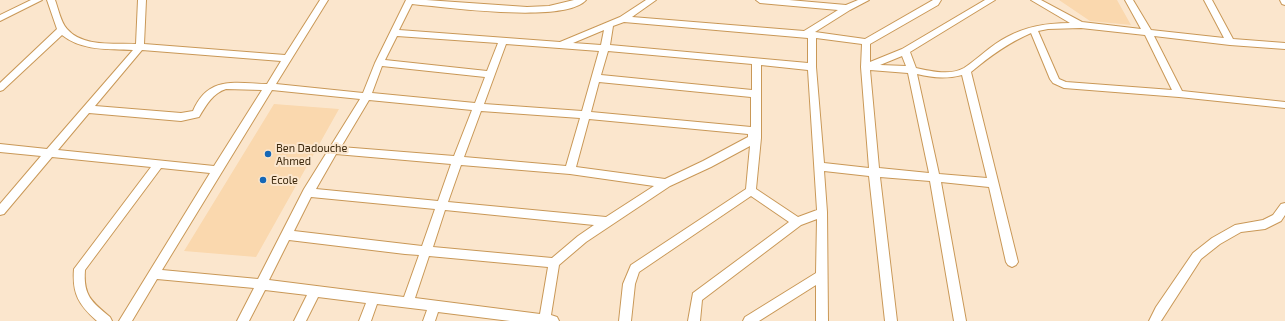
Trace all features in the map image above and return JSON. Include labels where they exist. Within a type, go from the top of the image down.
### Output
[{"type":"street","points":[[0,18],[38,0]]},
{"type":"street","points":[[51,0],[62,30],[72,38],[92,45],[287,58]]},
{"type":"street","points":[[0,211],[140,47],[142,0]]},
{"type":"street","points":[[125,321],[216,170],[324,0]]},
{"type":"street","points":[[506,9],[511,0]]},
{"type":"street","points":[[243,321],[308,192],[366,97],[379,63],[410,1],[460,3],[529,11],[559,8],[572,5],[582,0]]},
{"type":"street","points":[[558,46],[623,19],[652,0]]},
{"type":"street","points":[[760,0],[847,8]]},
{"type":"street","points":[[809,34],[847,8],[865,0]]},
{"type":"street","points":[[623,19],[809,34],[866,42],[935,3],[937,0]]},
{"type":"street","points":[[865,67],[905,51],[991,0]]},
{"type":"street","points":[[1035,0],[1081,25]]},
{"type":"street","points":[[1129,0],[1148,33],[1179,94]]},
{"type":"street","points":[[1208,0],[1230,42]]},
{"type":"street","points":[[570,170],[609,25]]},
{"type":"street","points":[[865,67],[912,70],[942,76],[966,70],[988,53],[1010,39],[1033,29],[1048,26],[1081,25],[1230,42],[1285,46]]},
{"type":"street","points":[[1033,29],[1053,77],[1060,84],[1071,87],[1179,94],[1285,105]]},
{"type":"street","points":[[0,88],[62,30]]},
{"type":"street","points":[[395,33],[558,46],[604,48],[812,67]]},
{"type":"street","points":[[809,34],[822,212],[822,321]]},
{"type":"street","points":[[408,302],[457,161],[503,41]]},
{"type":"street","points":[[866,42],[865,67],[891,321]]},
{"type":"street","points":[[905,51],[912,70],[934,178],[960,321]]},
{"type":"street","points":[[751,191],[756,135],[755,94],[757,61]]},
{"type":"street","points":[[379,63],[490,74]]},
{"type":"street","points":[[966,70],[1012,262]]},
{"type":"street","points":[[595,78],[755,94]]},
{"type":"street","points":[[88,109],[181,118],[196,114],[200,105],[215,89],[226,86],[270,87],[366,97],[745,130],[756,135]]},
{"type":"street","points":[[153,274],[261,284],[408,302],[493,317],[549,320],[554,263],[582,239],[666,183],[708,164],[756,135]]},
{"type":"street","points":[[0,148],[216,170]]},
{"type":"street","points":[[334,150],[570,170],[666,183]]},
{"type":"street","points":[[106,321],[86,302],[80,293],[78,282],[80,269],[159,164]]},
{"type":"street","points":[[819,167],[993,183]]},
{"type":"street","points":[[751,191],[797,222]]},
{"type":"street","points":[[625,321],[629,284],[635,269],[751,191]]},
{"type":"street","points":[[308,192],[442,204],[607,222]]},
{"type":"street","points":[[1156,321],[1160,311],[1197,256],[1216,241],[1239,228],[1265,224],[1277,218],[1285,207]]},
{"type":"street","points":[[694,321],[697,297],[797,222],[822,212]]},
{"type":"street","points":[[286,235],[426,252],[554,263]]},
{"type":"street","points":[[749,321],[823,274]]},
{"type":"street","points":[[300,321],[315,291]]},
{"type":"street","points":[[365,321],[374,299]]},
{"type":"street","points":[[429,321],[434,306]]},
{"type":"shaded area","points":[[1059,0],[1117,0],[1131,25],[1090,21]]},
{"type":"shaded area","name":"Ecole","points":[[274,104],[339,109],[256,257],[184,251]]},
{"type":"place","name":"Ben Dadouche Ahmed","points":[[268,154]]},
{"type":"place","name":"Ecole","points":[[263,180]]}]
